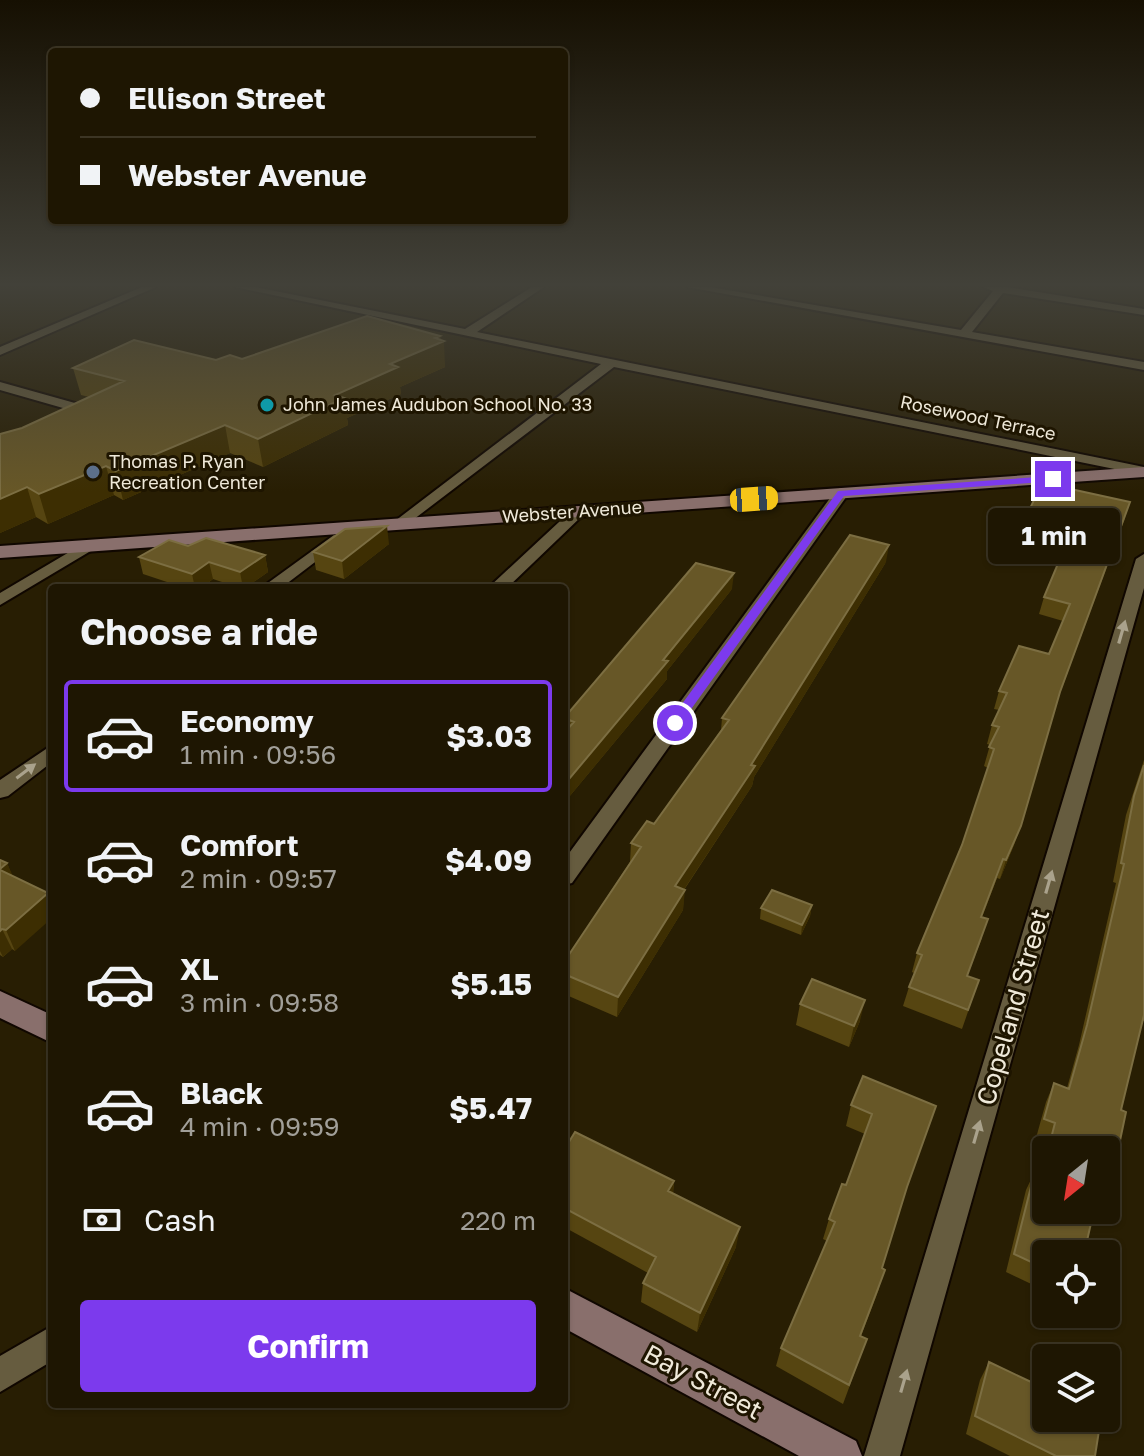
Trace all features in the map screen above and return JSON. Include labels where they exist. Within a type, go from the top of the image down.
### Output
[{"type":"street","name":"Rosewood Terrace","points":[[575,355],[1144,472]]},
{"type":"street","points":[[1082,355],[1144,366]]},
{"type":"street","points":[[401,524],[612,362]]},
{"type":"street","points":[[0,386],[77,408]]},
{"type":"street","name":"Webster Avenue","points":[[0,552],[1144,472]]},
{"type":"street","points":[[568,871],[841,493]]},
{"type":"street","points":[[501,584],[578,512]]},
{"type":"street","points":[[275,584],[350,528]]},
{"type":"street","points":[[0,600],[88,546]]},
{"type":"street","name":"Copeland Street","points":[[882,1456],[1144,559]]},
{"type":"street","points":[[0,791],[48,755]]},
{"type":"street","points":[[0,1003],[48,1028]]},
{"type":"street","name":"Bay Street","points":[[568,1309],[819,1451]]},
{"type":"street","points":[[0,1375],[48,1345]]},
{"type":"building","points":[[101,355],[195,355],[216,360],[230,355],[242,359],[254,355],[411,355],[390,364],[398,367],[335,395],[344,398],[258,439],[225,425],[116,471],[106,466],[39,494],[27,487],[0,499],[0,434],[22,428],[124,381],[73,368]]},
{"type":"building","points":[[1045,476],[1069,482],[1066,488],[1130,502],[1060,692],[1021,826],[1006,860],[1003,859],[981,917],[988,919],[967,976],[979,980],[968,1010],[909,987],[922,955],[917,953],[962,845],[994,749],[989,747],[999,727],[992,725],[1007,693],[999,691],[1019,646],[1049,654],[1070,604],[1044,597],[1070,535],[1049,530],[1054,519],[1028,513]]},
{"type":"building","points":[[387,526],[342,561],[313,552],[345,529]]},
{"type":"building","points":[[850,535],[889,545],[751,765],[755,766],[675,886],[685,890],[618,997],[568,976],[568,956],[641,847],[631,843],[647,821],[654,824],[729,720],[722,718]]},
{"type":"building","points":[[206,538],[265,555],[240,572],[209,562],[192,574],[139,557],[169,540],[188,546]]},
{"type":"building","points":[[696,563],[734,573],[663,660],[668,661],[568,780],[568,729],[574,722],[568,720],[568,713]]},
{"type":"building","points":[[1144,765],[1144,1015],[1121,1110],[1126,1112],[1120,1140],[1120,1136],[1052,1136],[1055,1123],[1044,1119],[1054,1083],[1069,1089],[1087,1025],[1124,864],[1121,863],[1134,796]]},
{"type":"building","points":[[0,870],[48,893],[6,930],[0,931]]},
{"type":"building","points":[[772,890],[812,905],[802,925],[761,908]]},
{"type":"building","points":[[812,979],[865,1000],[854,1026],[800,1004]]},
{"type":"building","points":[[863,1076],[936,1106],[907,1187],[882,1268],[885,1270],[860,1336],[867,1339],[849,1385],[781,1348],[835,1222],[829,1219],[842,1184],[846,1185],[872,1114],[851,1105]]},
{"type":"building","points":[[575,1132],[674,1181],[668,1191],[740,1227],[700,1313],[643,1283],[656,1257],[568,1210],[568,1143]]},
{"type":"building","points":[[1032,1183],[1032,1224],[1091,1224],[1087,1240],[1032,1240],[1032,1262],[1014,1254]]},
{"type":"building","points":[[989,1362],[1032,1382],[1032,1432],[1099,1432],[1095,1456],[1056,1456],[975,1416]]},
{"type":"place","name":"John James Audubon School No. 33","points":[[267,405]]},
{"type":"place","name":"Thomas P. Ryan Recreation Center","points":[[93,472]]},
{"type":"route","points":[[675,723],[841,493],[1053,479]]}]
